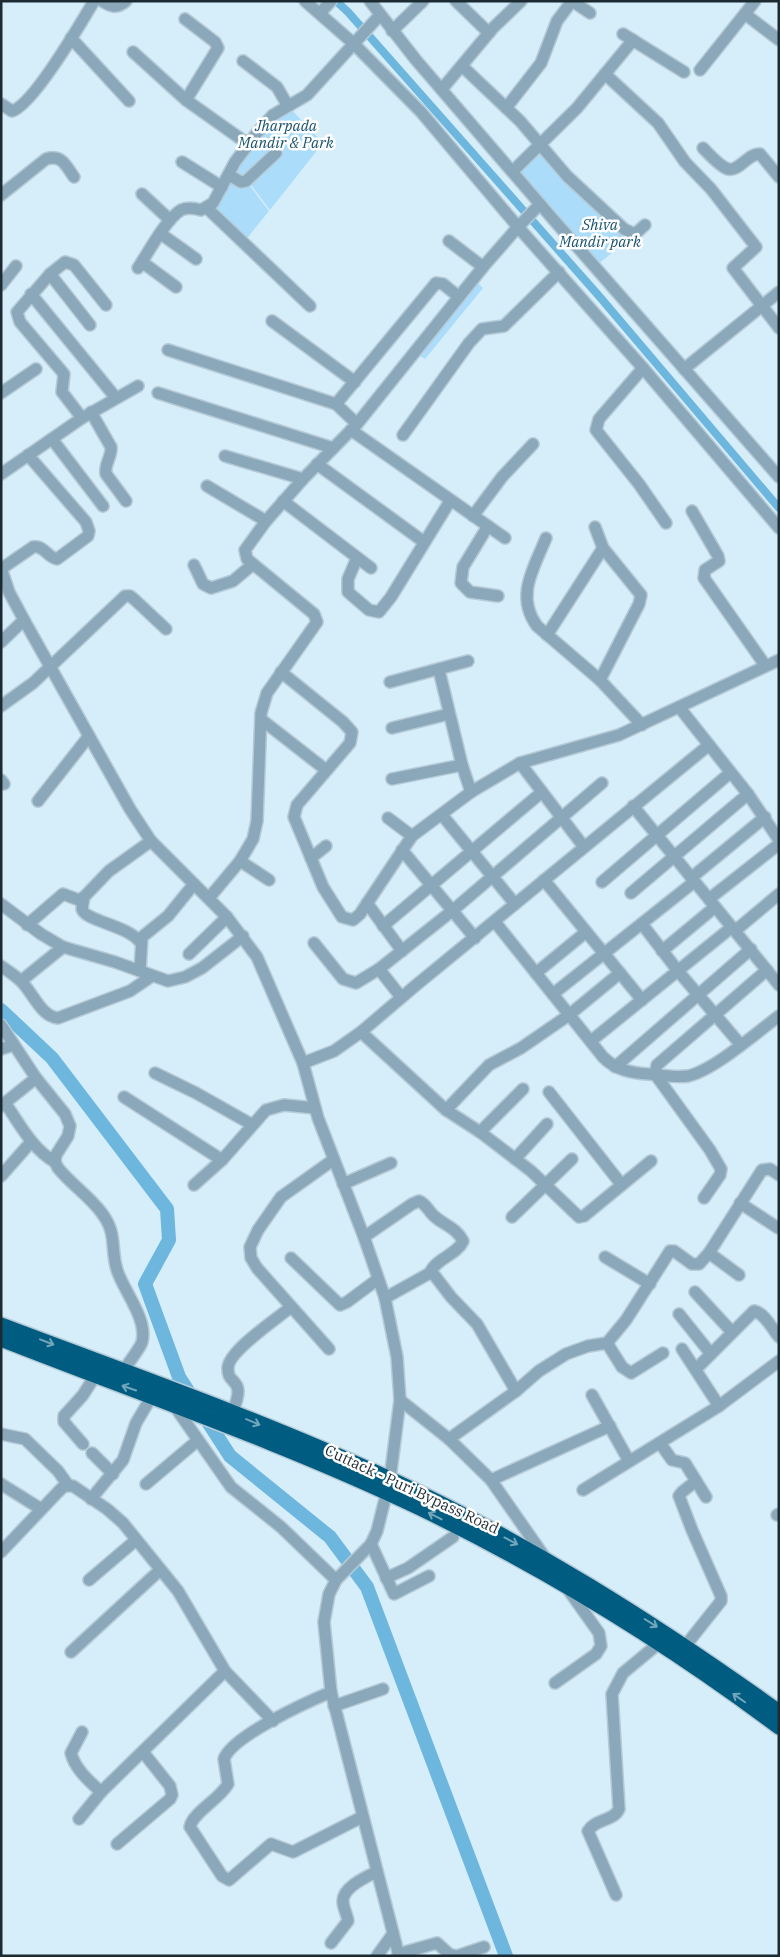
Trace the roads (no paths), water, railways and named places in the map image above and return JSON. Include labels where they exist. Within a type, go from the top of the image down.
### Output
[{"type":"highway","name":"Cuttack - Puri Bypass Road","points":[[1,1325],[124,1372],[156,1391],[173,1404],[389,1486],[476,1537],[566,1586],[658,1644],[779,1727]]},
{"type":"highway","name":"Cuttack - Puri Bypass Road","points":[[1,1339],[95,1376],[207,1403],[232,1413],[546,1560],[686,1645],[779,1712]]},
{"type":"street","points":[[1,104],[12,111],[20,106],[50,70],[94,1]]},
{"type":"street","points":[[102,1],[110,6],[117,7],[126,1]]},
{"type":"street","points":[[306,1],[356,39],[421,112],[518,227],[643,368],[779,528]]},
{"type":"street","points":[[320,13],[332,1]]},
{"type":"street","points":[[370,1],[377,19],[392,30],[540,205],[779,477]]},
{"type":"street","points":[[392,30],[424,1]]},
{"type":"street","points":[[456,1],[489,33]]},
{"type":"street","points":[[442,89],[489,33],[521,1]]},
{"type":"street","points":[[506,108],[541,64],[557,21],[572,1],[590,13]]},
{"type":"street","points":[[700,70],[755,1]]},
{"type":"street","points":[[745,14],[779,40]]},
{"type":"street","points":[[185,19],[215,42],[218,48],[186,100]]},
{"type":"street","points":[[176,287],[140,265],[170,220],[186,208],[201,210],[213,203],[248,144],[273,115],[307,96],[356,39],[377,19]]},
{"type":"street","points":[[513,172],[577,108],[605,74],[628,37],[684,72]]},
{"type":"street","points":[[71,38],[129,101]]},
{"type":"street","points":[[133,52],[186,100],[248,144]]},
{"type":"street","points":[[243,61],[276,87],[288,106]]},
{"type":"street","points":[[462,66],[506,108],[567,176],[624,229],[635,234],[645,225]]},
{"type":"street","points":[[605,74],[658,123],[675,150],[711,189],[756,248],[733,268],[779,328]]},
{"type":"street","points":[[703,148],[727,169],[732,169],[751,156],[760,154],[779,177]]},
{"type":"street","points":[[228,175],[241,182],[246,181],[276,153]]},
{"type":"street","points":[[1,195],[46,159],[54,156],[64,162],[74,177]]},
{"type":"street","points":[[182,162],[222,187]]},
{"type":"street","points":[[142,194],[170,220]]},
{"type":"street","points":[[209,898],[240,861],[253,839],[256,830],[263,704],[267,693],[314,626],[316,618],[247,559],[245,550],[266,521],[303,479],[354,427],[484,267],[518,227],[540,205]]},
{"type":"street","points":[[207,208],[310,306]]},
{"type":"street","points":[[161,234],[196,259]]},
{"type":"street","points":[[450,241],[484,267]]},
{"type":"street","points":[[106,305],[70,262],[65,262],[50,274],[31,294],[20,307],[17,317],[64,374],[62,392],[86,415],[111,447],[112,454],[105,469],[106,474],[126,501]]},
{"type":"street","points":[[1,285],[16,266]]},
{"type":"street","points":[[403,435],[469,343],[482,330],[504,326],[559,272]]},
{"type":"street","points":[[50,274],[90,325]]},
{"type":"street","points":[[336,404],[436,283],[443,284],[459,297]]},
{"type":"street","points":[[684,369],[779,292]]},
{"type":"street","points":[[31,294],[116,398]]},
{"type":"street","points":[[272,321],[355,382]]},
{"type":"street","points":[[168,350],[336,404],[354,427],[450,501],[505,538]]},
{"type":"street","points":[[643,368],[599,419],[596,430],[639,484],[666,522]]},
{"type":"street","points":[[1,393],[36,369]]},
{"type":"street","points":[[1,474],[86,415],[138,386]]},
{"type":"street","points":[[158,392],[333,448]]},
{"type":"street","points":[[52,439],[103,506]]},
{"type":"street","points":[[473,516],[502,477],[533,444]]},
{"type":"street","points":[[28,455],[86,522],[89,531],[88,536],[57,559],[53,558],[42,548],[33,547],[1,569],[9,592],[89,736],[151,842],[227,917],[258,957],[304,1065],[314,1105],[385,1298],[396,1357],[400,1400],[389,1486],[380,1522],[368,1547],[338,1578],[329,1594],[324,1622],[331,1692],[392,1935],[399,1955],[437,1943],[449,1954],[456,1956],[484,1947]]},
{"type":"street","points":[[225,456],[303,479]]},
{"type":"street","points":[[317,464],[424,542]]},
{"type":"street","points":[[207,486],[266,521]]},
{"type":"street","points":[[284,501],[372,568]]},
{"type":"street","points":[[357,558],[348,579],[348,592],[369,610],[379,612],[391,597],[450,501]]},
{"type":"street","points":[[692,511],[719,561],[706,570],[703,574],[704,578],[766,665]]},
{"type":"street","points":[[488,526],[463,567],[461,582],[470,592],[498,596]]},
{"type":"street","points":[[595,527],[603,548],[642,595],[600,680]]},
{"type":"street","points":[[546,538],[525,592],[530,618],[600,680],[642,724]]},
{"type":"street","points":[[547,635],[603,548]]},
{"type":"street","points":[[194,565],[203,584],[211,588],[233,581],[253,564]]},
{"type":"street","points":[[1,706],[32,683],[125,596],[130,596],[136,600],[166,629]]},
{"type":"street","points":[[1,642],[24,620]]},
{"type":"street","points":[[281,672],[343,722],[352,732],[350,743],[294,810],[294,818],[323,887],[342,917],[353,920],[367,904],[412,836],[471,792],[520,763],[619,735],[779,660]]},
{"type":"street","points":[[390,682],[468,661]]},
{"type":"street","points":[[439,670],[462,765],[471,792]]},
{"type":"street","points":[[679,707],[748,794],[779,840]]},
{"type":"street","points":[[392,728],[449,714]]},
{"type":"street","points":[[262,720],[326,770]]},
{"type":"street","points":[[38,801],[89,736]]},
{"type":"street","points":[[304,1065],[334,1051],[361,1032],[401,997],[709,745]]},
{"type":"street","points":[[520,763],[584,847]]},
{"type":"street","points":[[392,779],[462,765]]},
{"type":"street","points":[[602,882],[656,834],[730,773]]},
{"type":"street","points":[[314,943],[343,979],[350,983],[356,983],[379,969],[452,911],[602,783]]},
{"type":"street","points":[[383,926],[429,884],[542,792]]},
{"type":"street","points":[[631,893],[748,794]]},
{"type":"street","points":[[633,806],[779,985]]},
{"type":"street","points":[[442,815],[516,904]]},
{"type":"street","points":[[553,994],[642,924],[765,817]]},
{"type":"street","points":[[388,818],[412,836]]},
{"type":"street","points":[[27,925],[58,896],[63,894],[79,900],[84,897],[109,871],[151,842]]},
{"type":"street","points":[[662,951],[712,903],[779,844]]},
{"type":"street","points":[[311,858],[326,846]]},
{"type":"street","points":[[402,850],[475,938]]},
{"type":"street","points":[[240,861],[269,880]]},
{"type":"street","points":[[544,880],[642,1000]]},
{"type":"street","points":[[140,971],[140,942],[142,937],[168,916],[194,884]]},
{"type":"street","points":[[591,1041],[678,971],[779,894]]},
{"type":"street","points":[[84,897],[82,909],[85,916],[127,930],[140,942]]},
{"type":"street","points":[[1,904],[27,925],[63,947],[168,981],[185,977],[216,958],[243,936]]},
{"type":"street","points":[[367,904],[402,950]]},
{"type":"street","points":[[188,954],[227,917]]},
{"type":"street","points":[[495,922],[603,1057],[615,1067],[631,1072],[688,1076],[702,1070],[779,1016]]},
{"type":"street","points":[[642,924],[678,971],[740,1044]]},
{"type":"street","points":[[536,973],[586,932]]},
{"type":"street","points":[[21,981],[63,947]]},
{"type":"street","points":[[615,1067],[751,949]]},
{"type":"street","points":[[1,966],[21,981],[45,1012],[58,1018],[130,991],[152,976]]},
{"type":"street","points":[[379,969],[401,997]]},
{"type":"street","points":[[704,1198],[720,1174],[721,1169],[710,1150],[655,1074],[657,1065],[767,970]]},
{"type":"street","points":[[446,1110],[489,1065],[521,1048],[569,1015],[620,974]]},
{"type":"street","points":[[1,1025],[36,1078],[64,1114],[70,1126],[68,1136],[56,1155],[55,1162]]},
{"type":"street","points":[[361,1032],[446,1110],[480,1132],[515,1159],[578,1217],[584,1216],[651,1161]]},
{"type":"street","points":[[1,1049],[14,1045]]},
{"type":"street","points":[[155,1073],[196,1093],[251,1124]]},
{"type":"street","points":[[36,1078],[3,1104],[31,1142],[55,1162],[62,1173],[101,1212],[112,1230],[118,1272],[131,1296],[142,1334],[142,1342],[131,1357],[124,1372]]},
{"type":"street","points":[[480,1132],[524,1089]]},
{"type":"street","points":[[549,1092],[621,1184]]},
{"type":"street","points":[[124,1096],[222,1160]]},
{"type":"street","points":[[194,1186],[222,1160],[251,1124],[266,1110],[273,1106],[314,1105]]},
{"type":"street","points":[[515,1159],[547,1124]]},
{"type":"street","points":[[1,1176],[31,1142]]},
{"type":"street","points":[[512,1217],[572,1159]]},
{"type":"street","points":[[329,1349],[258,1268],[251,1258],[250,1247],[258,1230],[282,1197],[334,1160]]},
{"type":"street","points":[[343,1184],[391,1163]]},
{"type":"street","points":[[449,1438],[516,1391],[539,1371],[569,1352],[607,1343],[650,1284],[670,1251],[674,1251],[696,1265],[709,1253],[762,1170],[770,1169],[779,1175]]},
{"type":"street","points":[[364,1237],[420,1200],[436,1217],[456,1230],[463,1241],[460,1247],[434,1265],[430,1273],[385,1298]]},
{"type":"street","points":[[740,1203],[778,1228]]},
{"type":"street","points":[[709,1253],[739,1275]]},
{"type":"street","points":[[605,1257],[650,1284]]},
{"type":"street","points":[[291,1258],[340,1305],[378,1279]]},
{"type":"street","points":[[430,1273],[435,1276],[451,1297],[477,1324],[516,1391]]},
{"type":"street","points":[[695,1292],[732,1332]]},
{"type":"street","points":[[232,1413],[240,1393],[239,1387],[229,1374],[227,1367],[231,1360],[251,1339],[291,1307]]},
{"type":"street","points":[[696,1369],[754,1311],[759,1312],[779,1337]]},
{"type":"street","points":[[679,1314],[711,1354]]},
{"type":"street","points":[[607,1343],[622,1367],[631,1372],[662,1353]]},
{"type":"street","points":[[682,1349],[719,1406]]},
{"type":"street","points":[[583,1490],[719,1406],[779,1361]]},
{"type":"street","points":[[95,1376],[84,1395],[64,1416],[64,1422],[112,1474]]},
{"type":"street","points":[[91,1499],[127,1455],[136,1423],[156,1391]]},
{"type":"street","points":[[592,1395],[630,1461]]},
{"type":"street","points":[[400,1400],[449,1438],[491,1480],[546,1560]]},
{"type":"street","points":[[173,1404],[197,1441],[231,1487],[281,1526],[338,1578]]},
{"type":"street","points":[[491,1480],[610,1426]]},
{"type":"street","points":[[1,1434],[25,1439],[58,1470],[68,1485],[107,1509],[123,1523],[178,1591],[225,1671],[273,1721]]},
{"type":"street","points":[[146,1484],[197,1441]]},
{"type":"street","points":[[660,1443],[672,1460],[685,1463],[694,1483],[706,1497]]},
{"type":"street","points":[[686,1645],[719,1605],[721,1596],[680,1499],[682,1492],[694,1483]]},
{"type":"street","points":[[1,1484],[41,1509]]},
{"type":"street","points":[[1,1552],[41,1509],[68,1485]]},
{"type":"street","points":[[386,1578],[408,1568],[453,1537]]},
{"type":"street","points":[[89,1580],[136,1540]]},
{"type":"street","points":[[368,1547],[394,1594],[429,1576]]},
{"type":"street","points":[[70,1652],[160,1570]]},
{"type":"street","points":[[555,1683],[596,1654],[601,1646],[599,1633],[566,1586]]},
{"type":"street","points":[[616,1895],[588,1831],[595,1823],[613,1817],[619,1808],[612,1694],[616,1682],[623,1673],[658,1644]]},
{"type":"street","points":[[79,1819],[101,1792],[225,1671]]},
{"type":"street","points":[[334,1706],[383,1689]]},
{"type":"street","points":[[331,1692],[273,1721],[243,1739],[226,1754],[224,1764],[228,1784],[219,1797],[193,1818],[190,1824],[191,1830],[226,1880],[231,1878],[271,1844],[277,1845],[285,1851],[296,1851],[362,1817]]},
{"type":"street","points":[[82,1732],[71,1753],[72,1760],[86,1778],[101,1792]]},
{"type":"street","points":[[117,1844],[170,1799],[172,1795],[170,1786],[143,1752]]},
{"type":"street","points":[[331,1943],[348,1921],[343,1902],[345,1894],[362,1880],[376,1872]]},
{"type":"street","points":[[377,1956],[392,1935]]},
{"type":"waterway","points":[[336,1],[348,12],[599,296],[779,508]]},
{"type":"waterway","points":[[1,1010],[52,1058],[167,1209],[169,1240],[145,1284],[179,1377],[230,1456],[330,1537],[367,1587],[506,1956]]},
{"type":"park label","name":"Jharpada Mandir & Park","points":[[286,134]]},
{"type":"park label","name":"Shiva Mandir park","points":[[600,232]]}]
